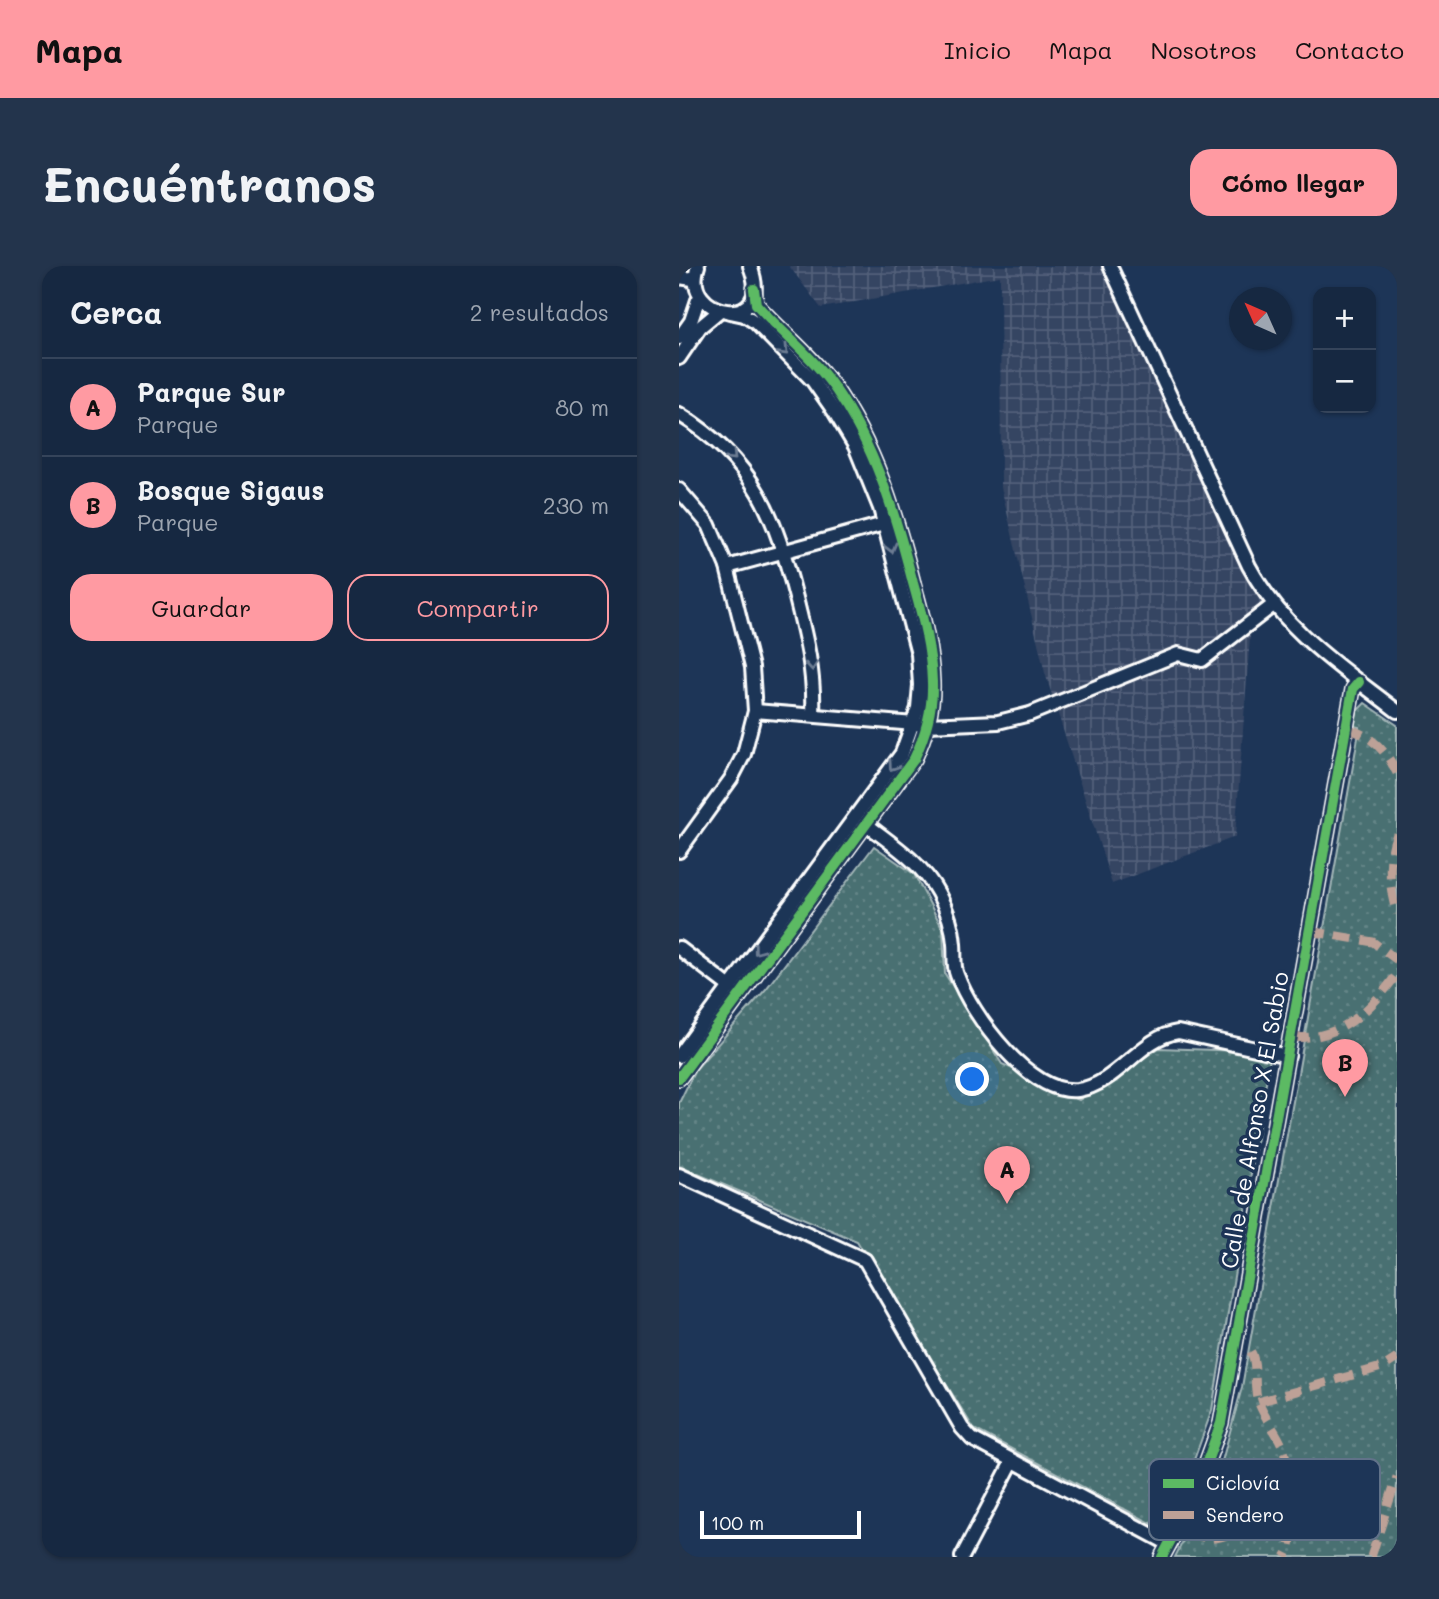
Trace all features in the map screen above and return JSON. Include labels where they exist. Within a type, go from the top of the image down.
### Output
[{"type":"street","points":[[679,338],[691,321],[698,300],[693,279],[698,266]]},
{"type":"street","points":[[679,1078],[913,759],[927,725],[933,684],[929,646],[892,504],[872,453],[832,385],[756,304],[750,266]]},
{"type":"street","points":[[1110,266],[1249,566],[1272,606],[1291,626],[1397,711]]},
{"type":"street","points":[[679,277],[693,279]]},
{"type":"street","points":[[679,358],[700,327],[748,300],[754,289]]},
{"type":"street","points":[[679,1056],[879,788],[902,753],[914,723],[921,685],[918,654],[884,524],[855,446],[813,381],[755,322],[744,315],[724,312],[698,300]]},
{"type":"street","points":[[679,414],[716,440],[753,481],[771,514],[784,552],[811,656],[813,715]]},
{"type":"street","points":[[679,490],[709,525],[727,568],[752,667],[755,710],[744,754],[731,779],[679,851]]},
{"type":"street","points":[[727,568],[884,524]]},
{"type":"street","points":[[755,710],[927,725],[998,722],[1030,713],[1178,654],[1202,660],[1272,606]]},
{"type":"street","name":"Calle de Alfonso X El Sabio","points":[[1208,1459],[1221,1423],[1353,689],[1359,682]]},
{"type":"street","points":[[866,824],[906,854],[938,893],[950,920],[955,972],[962,988],[1000,1045],[1025,1071],[1056,1086],[1077,1090],[1128,1065],[1166,1033],[1178,1032],[1288,1056]]},
{"type":"street","points":[[679,948],[730,987]]},
{"type":"street","points":[[679,1175],[865,1260],[962,1428],[972,1438],[1012,1462],[1149,1534]]},
{"type":"street","points":[[962,1557],[1012,1462]]},
{"type":"street","points":[[1161,1540],[1169,1544]]},
{"type":"street","name":"Calle de Alfonso X El Sabio","points":[[1162,1557],[1171,1540]]},
{"type":"shaded area","points":[[789,266],[1110,266],[1272,606],[1251,624],[1235,837],[1112,884],[1045,673],[1001,487],[1000,276],[821,308]]},
{"type":"green space","points":[[1365,703],[1397,725],[1397,1535],[1391,1557],[1175,1557],[1184,1540],[1380,1540],[1380,1459],[1223,1459],[1242,1387],[1359,732],[1359,727],[1354,726],[1357,711]]},
{"type":"green space","points":[[874,846],[914,874],[943,929],[945,974],[1002,1064],[1079,1100],[1159,1048],[1271,1052],[1212,1410],[1194,1459],[1149,1459],[1149,1522],[974,1429],[857,1241],[679,1166],[679,1103],[695,1070],[766,989]]},
{"type":"marked path","points":[[1346,728],[1377,744],[1397,773]]},
{"type":"marked path","points":[[1397,834],[1390,874],[1397,914]]},
{"type":"marked path","points":[[1309,931],[1373,942],[1397,960]]},
{"type":"marked path","points":[[1291,1037],[1308,1037],[1339,1029],[1365,1011],[1397,974]]},
{"type":"marked path","points":[[1247,1347],[1253,1357],[1257,1397],[1286,1459]]},
{"type":"marked path","points":[[1258,1402],[1385,1366],[1397,1358]]},
{"type":"marked path","points":[[1380,1529],[1397,1477]]},
{"type":"marked path","points":[[1285,1557],[1290,1540]]},
{"type":"marked path","points":[[1371,1557],[1377,1540]]},
{"type":"cycle path","points":[[679,1078],[914,759],[925,732],[931,702],[931,669],[923,619],[899,531],[872,456],[833,386],[756,304],[754,289]]},
{"type":"cycle path","points":[[1208,1459],[1221,1423],[1353,689],[1359,682]]},
{"type":"cycle path","points":[[1162,1557],[1171,1540]]},
{"type":"place","name":"Bosque Sigaus","points":[[1345,1097]]},
{"type":"place","name":"Parque Sur","points":[[1007,1204]]}]
